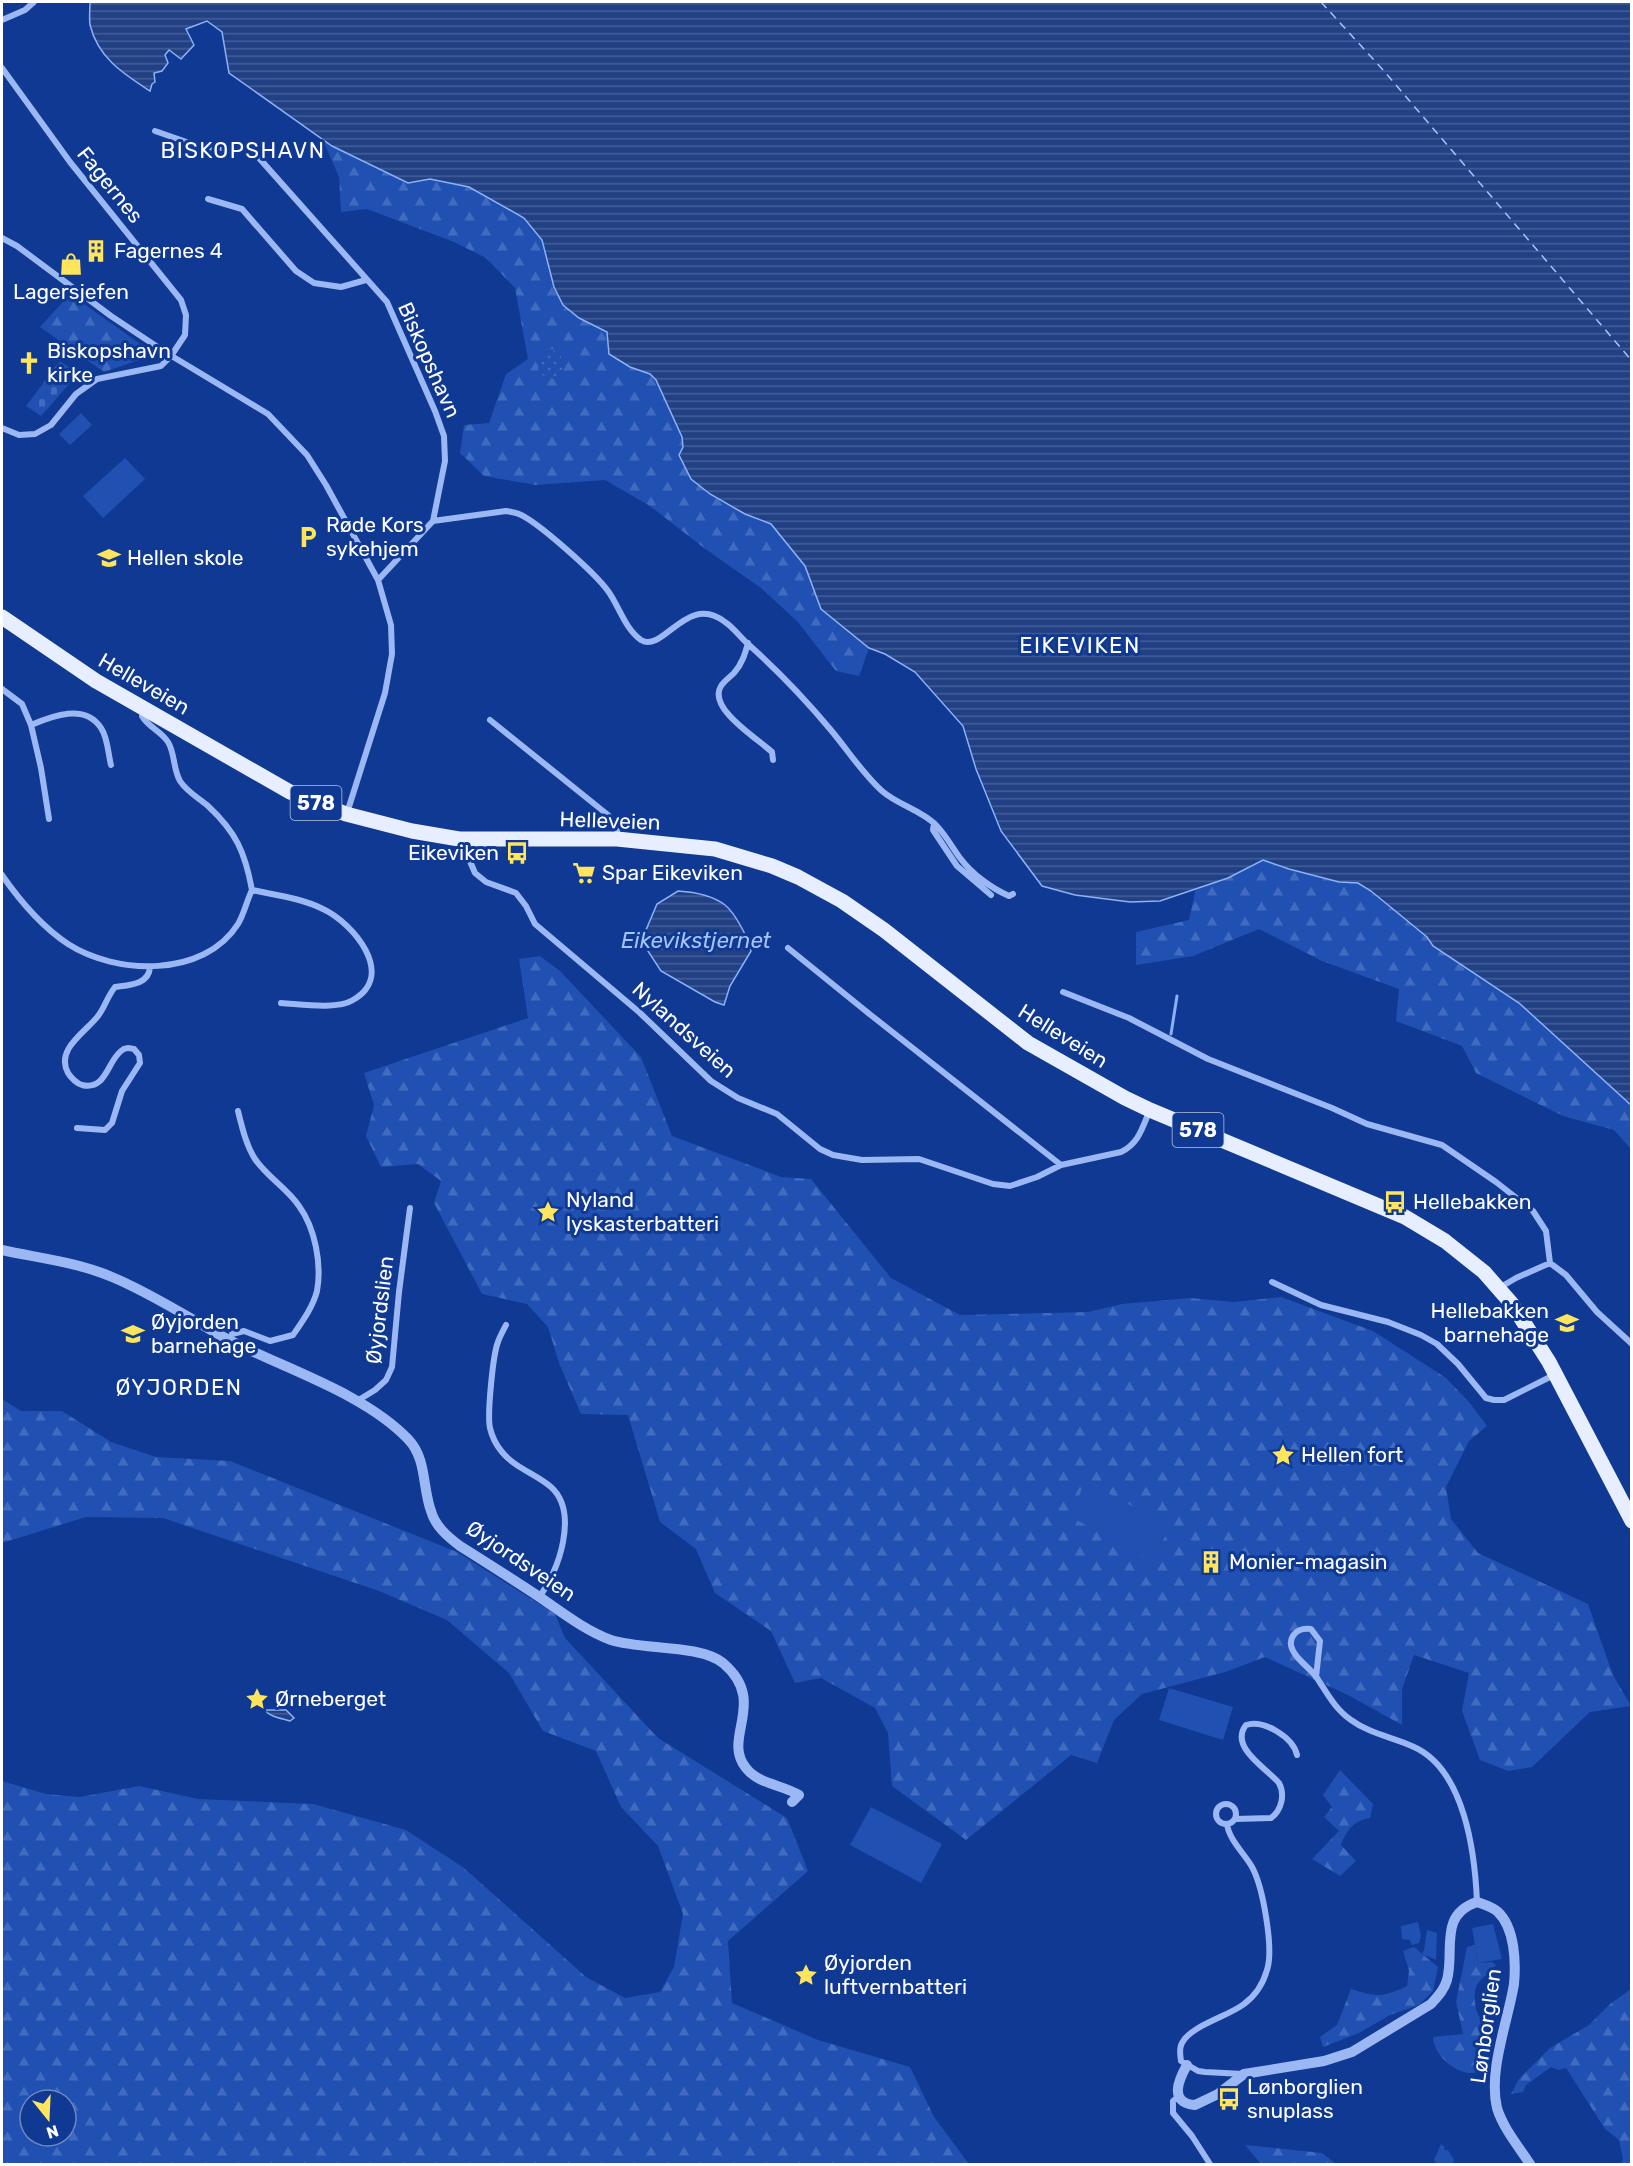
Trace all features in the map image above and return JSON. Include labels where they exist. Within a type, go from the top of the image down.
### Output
[{"type":"main road","name":"Helleveien","points":[[4,620],[94,680],[290,792],[346,814],[412,831],[465,839],[617,839],[715,849],[772,866],[842,901],[884,930],[1028,1043],[1125,1098],[1405,1217],[1445,1241],[1484,1272],[1512,1304],[1549,1362],[1632,1521]]},
{"type":"street","points":[[2,20],[25,10],[34,2]]},
{"type":"street","name":"Fagernes","points":[[2,68],[70,162],[181,300],[186,315],[185,335],[171,356]]},
{"type":"street","name":"Biskopshavn","points":[[155,131],[201,147],[251,148],[387,302],[444,436],[445,461],[433,521]]},
{"type":"street","points":[[208,199],[242,209],[296,271],[314,283],[341,287],[366,280]]},
{"type":"street","points":[[2,238],[17,246],[111,316],[171,356],[268,414],[307,455],[326,485],[378,580],[391,626],[392,654],[385,693],[346,814]]},
{"type":"street","points":[[2,428],[19,435],[35,434],[51,425],[76,393],[97,380],[161,366],[171,356]]},
{"type":"street","points":[[378,580],[433,521],[500,511],[518,513],[560,544],[607,589],[627,623],[641,639],[650,642],[692,616],[705,613],[719,617],[803,698],[884,792],[934,823],[972,872],[1003,893],[1009,896],[1013,894]]},
{"type":"street","points":[[748,643],[739,667],[720,687],[718,702],[772,752],[774,760]]},
{"type":"street","points":[[2,689],[22,704],[31,725],[50,819]]},
{"type":"street","points":[[2,875],[50,931],[68,944],[105,962],[150,968],[179,962],[202,954],[223,941],[238,924],[252,890],[238,840],[222,819],[181,783],[169,744],[160,732],[145,722],[142,716],[144,709]]},
{"type":"street","points":[[31,725],[49,718],[74,713],[86,716],[101,728],[111,765]]},
{"type":"street","points":[[490,720],[608,815],[617,826],[617,839]]},
{"type":"street","points":[[934,823],[933,830],[957,866],[991,895]]},
{"type":"street","name":"Nylandsveien","points":[[465,839],[469,859],[475,873],[486,882],[516,892],[535,924],[639,1012],[711,1081],[738,1098],[777,1114],[825,1152],[862,1160],[919,1159],[1002,1186],[1019,1184],[1061,1165],[1121,1152],[1129,1148],[1137,1139],[1150,1110]]},
{"type":"street","points":[[252,890],[323,909],[350,928],[366,948],[372,967],[366,991],[352,1001],[334,1005],[281,1003]]},
{"type":"street","points":[[788,948],[1061,1165]]},
{"type":"street","points":[[77,1128],[105,1130],[112,1123],[122,1091],[140,1063],[139,1055],[134,1049],[127,1048],[121,1051],[107,1074],[97,1084],[87,1086],[76,1083],[68,1072],[65,1059],[68,1047],[90,1026],[115,987],[145,979],[150,974],[150,968]]},
{"type":"street","points":[[1063,992],[1129,1018],[1208,1059],[1367,1124],[1442,1145],[1533,1211],[1546,1231],[1551,1263],[1566,1275],[1603,1318],[1632,1344]]},
{"type":"street","points":[[230,1340],[232,1334],[244,1331],[270,1341],[293,1335],[307,1316],[316,1291],[318,1270],[316,1246],[300,1207],[256,1161],[249,1148],[238,1111]]},
{"type":"street","name":"Øyjordslien","points":[[357,1401],[387,1380],[392,1367],[410,1208]]},
{"type":"street","name":"Øyjordsveien","points":[[2,1250],[67,1263],[111,1276],[143,1291],[230,1340],[357,1401],[406,1437],[416,1448],[421,1458],[431,1514],[448,1536],[584,1627],[612,1641],[687,1651],[711,1656],[721,1661],[735,1675],[744,1694],[745,1704],[739,1743],[746,1768],[771,1783],[799,1795],[792,1802]]},
{"type":"street","points":[[1498,1288],[1551,1263]]},
{"type":"street","points":[[1272,1282],[1321,1305],[1388,1322],[1421,1335],[1437,1344],[1458,1364],[1486,1398],[1504,1400],[1554,1375]]},
{"type":"street","points":[[506,1325],[497,1344],[489,1427],[503,1453],[516,1465],[553,1489],[562,1505],[564,1518],[565,1533],[561,1554],[539,1597]]},
{"type":"street","points":[[1227,1824],[1228,1832],[1251,1865],[1258,1881],[1269,1942],[1270,1962],[1261,1984],[1247,2002],[1231,2013],[1194,2031],[1184,2039],[1180,2052],[1181,2061],[1205,2072],[1244,2074],[1324,2061],[1352,2052],[1431,2004],[1441,1994],[1447,1979],[1451,1927],[1456,1916],[1477,1902],[1471,1845],[1458,1801],[1447,1777],[1424,1753],[1415,1747],[1367,1730],[1349,1719],[1324,1692],[1316,1677],[1291,1649],[1290,1642],[1299,1630],[1311,1629],[1320,1641],[1316,1677]]},
{"type":"street","points":[[1234,1819],[1236,1812],[1233,1806],[1226,1803],[1216,1811],[1216,1817],[1221,1823],[1227,1824],[1234,1819],[1271,1818],[1278,1811],[1282,1796],[1279,1783],[1242,1745],[1241,1733],[1245,1725],[1259,1724],[1287,1738],[1296,1748],[1298,1755]]},
{"type":"street","name":"Lønborglien","points":[[1477,1902],[1490,1906],[1499,1914],[1506,1924],[1510,1940],[1515,1969],[1514,1984],[1496,2072],[1495,2090],[1502,2118],[1530,2164]]},
{"type":"street","points":[[1187,2065],[1178,2081],[1179,2096],[1183,2102],[1191,2105],[1200,2104],[1244,2074]]},
{"type":"street","points":[[1179,2096],[1173,2101],[1173,2113],[1192,2136],[1210,2164]]},
{"type":"green space","points":[[323,140],[407,183],[430,179],[469,187],[524,218],[542,240],[554,287],[579,318],[607,332],[630,367],[650,374],[656,380],[682,437],[683,447],[710,494],[745,514],[771,524],[805,566],[821,609],[869,648],[859,676],[836,671],[797,621],[761,588],[650,506],[605,480],[535,485],[484,476],[460,453],[464,425],[489,423],[506,374],[528,359],[515,288],[486,258],[454,242],[367,209],[341,212],[339,177]],"holes":[[[552,349],[561,356],[563,369],[554,379],[541,375],[538,369],[542,354]]]},
{"type":"green space","points":[[70,294],[143,346],[142,359],[104,372],[40,327]]},
{"type":"green space","points":[[552,349],[561,356],[563,369],[554,379],[541,375],[538,369],[542,354]]},
{"type":"green space","name":"Biskopshavn kirke","points":[[60,361],[78,374],[41,416],[26,406]]},
{"type":"green space","points":[[81,413],[92,425],[70,445],[59,434]]},
{"type":"green space","points":[[125,458],[145,479],[103,518],[83,496]]},
{"type":"green space","points":[[1263,860],[1339,882],[1358,883],[1427,937],[1429,942],[1519,1003],[1631,1105],[1631,1149],[1614,1130],[1563,1116],[1476,1073],[1462,1046],[1396,1021],[1399,989],[1322,961],[1259,929],[1193,956],[1136,965],[1136,932],[1189,920],[1196,888],[1228,878]]},
{"type":"green space","points":[[540,956],[560,971],[641,1057],[672,1136],[781,1177],[811,1179],[891,1278],[960,1315],[1088,1312],[1122,1304],[1190,1298],[1234,1302],[1281,1297],[1373,1331],[1446,1378],[1469,1402],[1487,1426],[1469,1441],[1446,1487],[1451,1519],[1478,1553],[1588,1604],[1613,1675],[1631,1706],[1590,1712],[1532,1767],[1508,1771],[1480,1760],[1462,1711],[1469,1673],[1414,1655],[1402,1689],[1402,1725],[1348,1695],[1265,1657],[1225,1672],[1142,1694],[1114,1720],[1097,1763],[1071,1755],[966,1840],[892,1786],[888,1733],[875,1708],[821,1678],[795,1683],[771,1631],[715,1593],[696,1549],[660,1522],[628,1415],[581,1414],[559,1363],[548,1327],[527,1304],[482,1294],[434,1203],[441,1181],[418,1164],[381,1167],[366,1136],[374,1105],[364,1073],[528,1018],[519,959]]},
{"type":"green space","points":[[2,1399],[21,1411],[62,1411],[111,1442],[156,1457],[230,1461],[457,1552],[555,1614],[565,1638],[658,1738],[787,1818],[808,1871],[728,1941],[732,2003],[818,2040],[910,2067],[934,2117],[969,2164],[2,2164],[2,1781],[46,1794],[80,1797],[139,1786],[198,1799],[313,1804],[406,1830],[464,1868],[586,1977],[625,1998],[660,1992],[674,1967],[683,1914],[658,1846],[621,1807],[596,1751],[543,1731],[509,1673],[447,1620],[379,1591],[163,1518],[86,1517],[2,1543]]},
{"type":"green space","points":[[1085,1481],[1171,1527],[1151,1560],[1071,1517]]},
{"type":"green space","points":[[1169,1688],[1233,1707],[1223,1740],[1159,1720]]},
{"type":"green space","points":[[1340,1770],[1373,1804],[1370,1818],[1355,1824],[1343,1839],[1341,1845],[1356,1861],[1340,1876],[1312,1859],[1339,1831],[1324,1817],[1332,1807],[1323,1795]]},
{"type":"green space","points":[[871,1807],[942,1844],[921,1883],[850,1845]]},
{"type":"green space","points":[[1418,1922],[1421,1935],[1419,1943],[1412,1945],[1410,1940],[1402,1939],[1401,1926]]},
{"type":"green space","points":[[1493,1924],[1502,1959],[1478,1963],[1472,1928]]},
{"type":"green space","points":[[1427,1930],[1437,1933],[1436,1960],[1422,1954]]},
{"type":"green space","points":[[1475,1945],[1478,1963],[1492,1962],[1496,1965],[1480,1981],[1475,1992],[1478,2014],[1487,2027],[1484,2072],[1469,2073],[1453,2067],[1443,2059],[1436,2049],[1433,2037],[1463,2034],[1456,2002],[1467,1947]]},
{"type":"green space","points":[[1414,1947],[1438,1967],[1433,1991],[1419,2005],[1390,2015],[1359,2033],[1323,2047],[1320,2037],[1337,2025],[1351,1989],[1379,1995],[1392,1993],[1407,1986],[1409,1971],[1403,1951]]},
{"type":"green space","points":[[1631,1989],[1631,2164],[1621,2164],[1623,2159],[1619,2140],[1605,2129],[1566,2068],[1559,2070],[1551,2067],[1526,2085],[1523,2092],[1511,2094],[1519,2079],[1550,2048],[1589,2025],[1610,2004]]},
{"type":"green space","points":[[1441,2144],[1454,2160],[1453,2164],[1437,2164],[1434,2160]]},
{"type":"green space","points":[[1245,2145],[1322,2153],[1336,2164],[1261,2164]]},
{"type":"water","points":[[90,2],[1631,2],[1631,1105],[1519,1003],[1433,946],[1427,937],[1358,883],[1339,882],[1263,860],[1228,878],[1160,901],[1130,902],[1075,895],[1042,886],[1001,831],[976,769],[963,726],[915,672],[885,654],[869,648],[821,609],[805,566],[771,524],[745,514],[710,494],[691,479],[679,455],[683,447],[682,437],[656,380],[650,374],[630,367],[609,354],[607,332],[579,318],[563,305],[554,287],[542,240],[524,218],[469,187],[430,179],[408,183],[332,146],[229,73],[222,32],[207,21],[186,29],[194,45],[181,59],[169,50],[165,55],[168,63],[162,71],[154,73],[155,82],[150,91],[113,64],[99,47],[90,25]]},
{"type":"water","name":"Eikevikstjernet","points":[[678,891],[703,895],[725,905],[748,940],[751,951],[730,986],[724,1005],[661,971],[646,948],[646,930],[657,904]]},
{"type":"water","points":[[264,1710],[286,1710],[294,1718],[290,1721],[273,1716]]},
{"type":"waterway","points":[[1171,1034],[1177,996]]},
{"type":"ferry route","points":[[1321,2],[1384,71],[1632,361]]},
{"type":"place","name":"Fagernes 4","points":[[96,251]]},
{"type":"place","name":"Lagersjefen","points":[[71,264]]},
{"type":"place","name":"Biskopshavn kirke","points":[[29,363]]},
{"type":"place","name":"Røde Kors sykehjem","points":[[308,537]]},
{"type":"place","name":"Hellen skole","points":[[109,558]]},
{"type":"place","name":"Eikeviken","points":[[517,853]]},
{"type":"place","name":"Spar Eikeviken","points":[[584,873]]},
{"type":"place","name":"Hellebakken","points":[[1395,1202]]},
{"type":"place","name":"Nyland lyskasterbatteri","points":[[548,1212]]},
{"type":"place","name":"Hellebakken barnehage","points":[[1567,1323]]},
{"type":"place","name":"Øyjorden barnehage","points":[[133,1334]]},
{"type":"place","name":"Hellen fort","points":[[1283,1455]]},
{"type":"place","name":"Monier-magasin","points":[[1211,1562]]},
{"type":"place","name":"Ørneberget","points":[[257,1699]]},
{"type":"place","name":"Øyjorden luftvernbatteri","points":[[806,1975]]},
{"type":"place","name":"Lønborglien snuplass","points":[[1229,2099]]},
{"type":"district","name":"BISKOPSHAVN","points":[[243,150]]},
{"type":"district","name":"EIKEVIKEN","points":[[1080,645]]},
{"type":"district","name":"ØYJORDEN","points":[[179,1387]]}]
